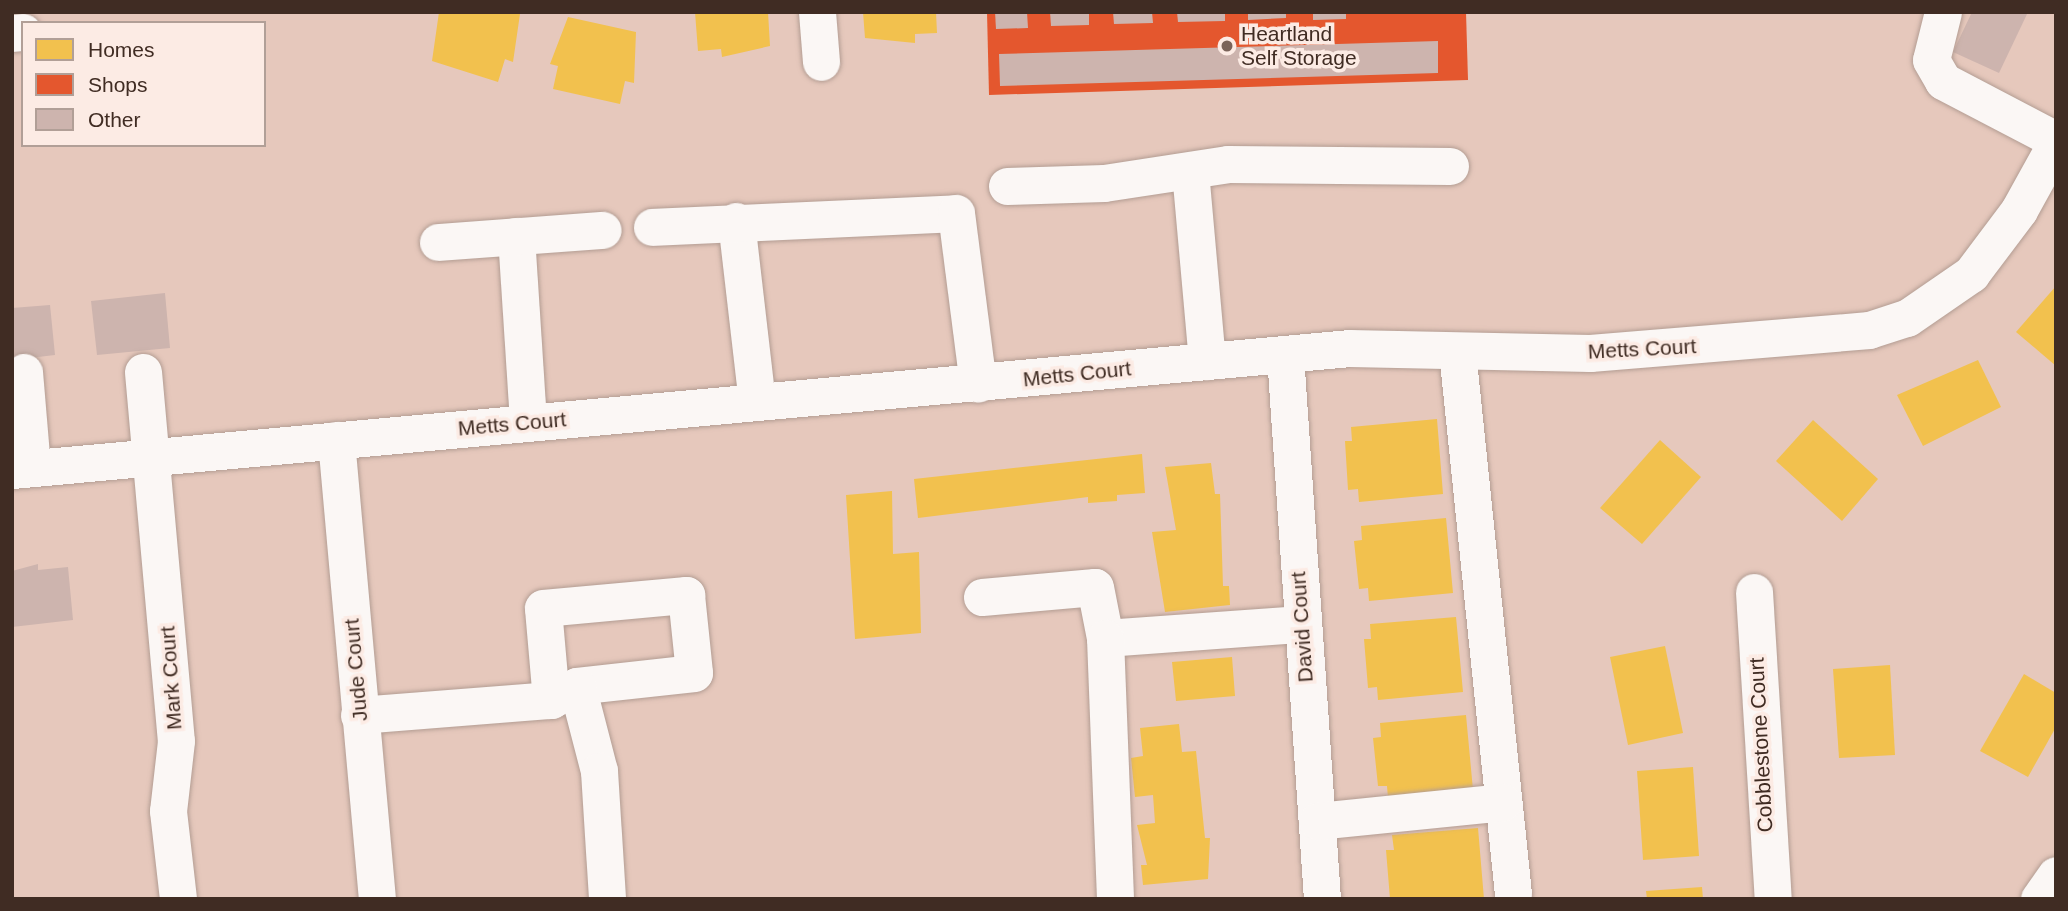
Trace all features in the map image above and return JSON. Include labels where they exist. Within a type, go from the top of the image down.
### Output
[{"type":"street","points":[[817,12],[821,62]]},
{"type":"street","points":[[1943,12],[1931,50],[1943,81],[2056,141]]},
{"type":"street","name":"Metts Court","points":[[22,469],[978,384],[1349,348],[1590,353],[1782,341],[1869,330],[1907,318],[1951,290],[1997,244],[2056,141]]},
{"type":"street","points":[[1007,186],[1104,183],[1272,162],[1450,166]]},
{"type":"street","points":[[1190,171],[1207,361]]},
{"type":"street","points":[[652,227],[736,221],[956,213],[978,384]]},
{"type":"street","points":[[736,221],[757,402]]},
{"type":"street","points":[[438,243],[603,230]]},
{"type":"street","points":[[516,236],[528,422]]},
{"type":"street","points":[[1457,351],[1513,894]]},
{"type":"street","name":"David Court","points":[[1285,355],[1322,899]]},
{"type":"street","points":[[22,469],[24,372]]},
{"type":"street","name":"Mark Court","points":[[143,372],[153,457],[176,741],[168,811],[178,899]]},
{"type":"street","name":"Jude Court","points":[[336,440],[377,899]]},
{"type":"street","points":[[982,597],[1095,587],[1105,638],[1115,899]]},
{"type":"street","name":"Cobblestone Court","points":[[1754,592],[1773,899]]},
{"type":"street","points":[[1105,638],[1302,624]]},
{"type":"street","points":[[359,715],[564,693],[599,771],[607,899]]},
{"type":"street","points":[[1317,821],[1503,802]]},
{"type":"street","points":[[2039,899],[2056,875]]},
{"type":"building: Homes","points":[[439,12],[520,14],[513,62],[505,59],[498,82],[432,61]]},
{"type":"building: Homes","points":[[695,12],[768,12],[770,46],[722,57],[721,49],[698,51]]},
{"type":"building: Homes","points":[[863,12],[936,12],[937,33],[915,34],[915,43],[865,38]]},
{"type":"building: Homes","points":[[568,17],[636,32],[634,83],[625,81],[620,104],[553,89],[558,66],[550,64]]},
{"type":"building: Homes","points":[[2056,286],[2056,366],[2016,332]]},
{"type":"building: Homes","points":[[1978,360],[2001,407],[1923,446],[1897,395]]},
{"type":"building: Homes","points":[[1437,419],[1443,494],[1359,502],[1358,489],[1348,490],[1345,441],[1352,441],[1351,427]]},
{"type":"building: Homes","points":[[1813,420],[1878,479],[1842,521],[1776,461]]},
{"type":"building: Homes","points":[[1660,440],[1701,477],[1642,544],[1600,508]]},
{"type":"building: Homes","points":[[1142,454],[1145,493],[1117,495],[1117,501],[1088,503],[1088,497],[918,518],[914,479]]},
{"type":"building: Homes","points":[[1211,463],[1215,494],[1220,494],[1223,586],[1229,586],[1230,605],[1165,612],[1152,532],[1176,530],[1165,467]]},
{"type":"building: Homes","points":[[892,491],[893,554],[919,552],[921,633],[855,639],[846,495]]},
{"type":"building: Homes","points":[[1446,518],[1453,593],[1369,601],[1368,588],[1359,589],[1354,541],[1362,540],[1361,526]]},
{"type":"building: Homes","points":[[1456,617],[1463,692],[1378,700],[1377,687],[1368,688],[1364,639],[1371,639],[1370,624]]},
{"type":"building: Homes","points":[[1665,646],[1683,733],[1628,745],[1610,657]]},
{"type":"building: Homes","points":[[1232,657],[1235,696],[1176,701],[1172,662]]},
{"type":"building: Homes","points":[[1890,665],[1895,755],[1839,758],[1833,669]]},
{"type":"building: Homes","points":[[2024,674],[2056,693],[2056,727],[2028,777],[1980,751]]},
{"type":"building: Homes","points":[[1466,715],[1473,790],[1388,798],[1387,786],[1378,786],[1373,738],[1381,737],[1380,723]]},
{"type":"building: Homes","points":[[1179,724],[1182,752],[1196,751],[1205,838],[1210,838],[1208,879],[1143,885],[1141,865],[1147,865],[1137,825],[1155,823],[1153,795],[1135,797],[1131,758],[1143,756],[1140,728]]},
{"type":"building: Homes","points":[[1693,767],[1699,856],[1643,860],[1637,771]]},
{"type":"building: Homes","points":[[1478,828],[1484,899],[1390,899],[1386,850],[1394,850],[1392,835]]},
{"type":"building: Homes","points":[[1702,887],[1703,899],[1647,899],[1646,891]]},
{"type":"building: Shops","name":"Heartland Self Storage","points":[[987,12],[1466,12],[1468,80],[989,95]]},
{"type":"building: Other","points":[[995,12],[1027,12],[1028,28],[996,29]]},
{"type":"building: Other","points":[[1050,12],[1089,12],[1089,25],[1051,26]]},
{"type":"building: Other","points":[[1113,12],[1152,12],[1153,23],[1114,24]]},
{"type":"building: Other","points":[[1177,12],[1225,12],[1225,21],[1178,22]]},
{"type":"building: Other","points":[[1248,12],[1286,12],[1286,18],[1248,20]]},
{"type":"building: Other","points":[[1313,12],[1346,12],[1346,19],[1313,20]]},
{"type":"building: Other","points":[[1972,12],[2028,12],[1999,73],[1953,52]]},
{"type":"building: Other","points":[[1438,41],[1438,73],[1000,86],[999,54]]},
{"type":"building: Other","points":[[165,293],[170,348],[97,355],[91,301]]},
{"type":"building: Other","points":[[50,305],[55,355],[12,360],[12,308]]},
{"type":"building: Other","points":[[38,564],[38,570],[68,567],[73,620],[12,627],[12,571]]},
{"type":"place","name":"Heartland Self Storage","points":[[1227,46]]}]
